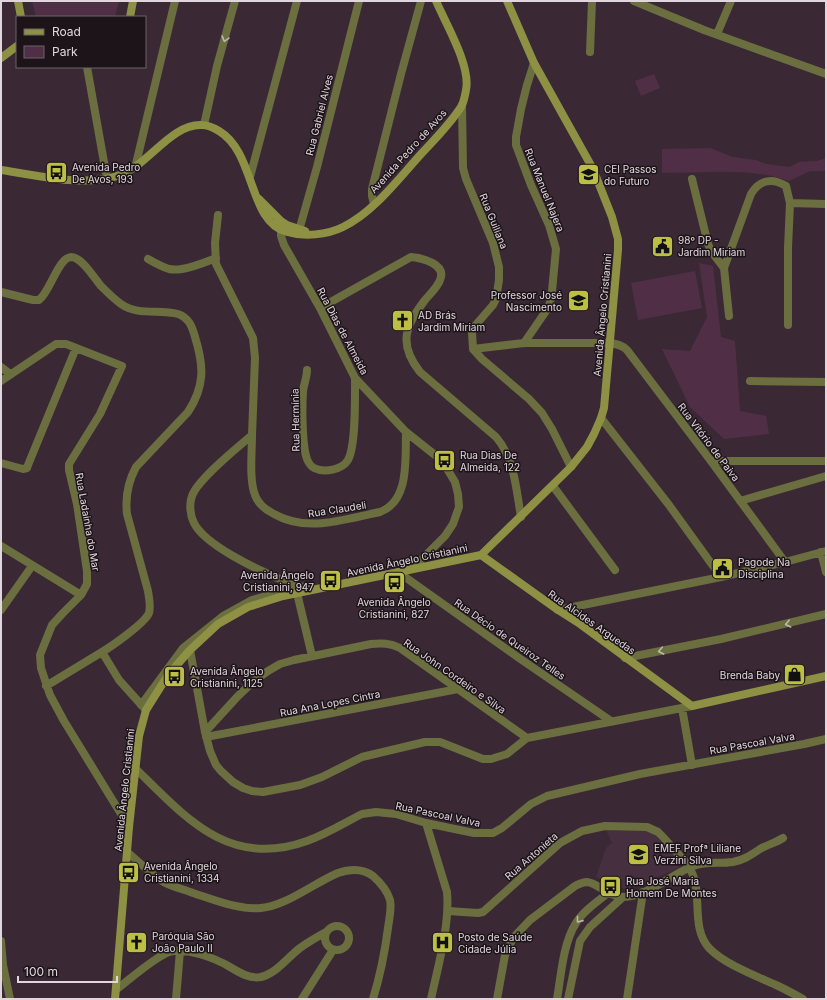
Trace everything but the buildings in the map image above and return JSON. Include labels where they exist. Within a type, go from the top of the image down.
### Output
[{"type":"street","points":[[18,1],[21,16]]},
{"type":"street","points":[[130,16],[133,1]]},
{"type":"street","points":[[135,168],[175,1]]},
{"type":"street","points":[[1,170],[73,180],[85,181],[107,179],[122,175],[135,168],[186,127],[204,125],[217,66],[235,1]]},
{"type":"street","points":[[250,178],[297,1]]},
{"type":"street","name":"Rua Gabriel Alves","points":[[298,232],[317,167],[359,1]]},
{"type":"street","points":[[374,204],[372,189],[421,1]]},
{"type":"street","name":"Avenida Pedro de Avos","points":[[204,125],[214,128],[224,134],[234,144],[250,178],[264,214],[272,224],[280,230],[312,234],[324,233],[344,226],[363,214],[374,204],[446,126],[462,105],[467,83],[464,65],[436,1]]},
{"type":"street","name":"Avenida Ângelo Cristianini","points":[[115,999],[129,827],[139,736],[144,707],[168,675],[190,650],[218,624],[248,607],[269,599],[481,555],[571,467],[587,447],[601,418],[604,408],[618,250],[616,228],[588,158],[534,63],[507,1]]},
{"type":"street","points":[[590,52],[592,1]]},
{"type":"street","points":[[634,1],[717,34],[826,74]]},
{"type":"street","points":[[717,34],[731,1]]},
{"type":"street","points":[[1,58],[16,47]]},
{"type":"street","name":"Rua Manuel Najera","points":[[524,343],[550,303],[556,249],[549,225],[531,185],[516,145],[521,109],[534,63]]},
{"type":"street","points":[[87,68],[107,179]]},
{"type":"street","name":"Rua Guiliana","points":[[462,105],[463,168],[466,179],[493,243],[500,267],[496,298],[493,305],[474,327],[472,333],[473,349]]},
{"type":"street","points":[[692,178],[708,244],[711,251],[724,268]]},
{"type":"street","points":[[729,316],[724,268],[751,194],[755,187],[766,181],[773,181],[786,186],[790,203],[788,248],[788,325]]},
{"type":"street","name":"Avenida Pedro de Avos","points":[[257,197],[281,221],[298,232]]},
{"type":"street","points":[[790,203],[826,204]]},
{"type":"street","name":"Rua Claudeli","points":[[218,215],[215,243],[218,269],[253,338],[255,358],[252,482],[253,491],[258,503],[282,519],[300,524],[316,524],[386,510],[394,503],[400,493],[403,482],[406,432]]},
{"type":"street","name":"Rua Dias de Almeida","points":[[281,221],[280,230],[284,245],[320,308],[356,378],[406,432],[440,459],[455,482],[459,507],[453,524],[445,536],[412,569]]},
{"type":"street","points":[[1,292],[33,300],[39,300],[45,294],[63,261],[69,257],[73,257],[78,259],[101,286],[121,304],[139,311],[177,314],[184,317],[192,325],[200,352],[202,372],[199,390],[194,404],[174,429],[136,467],[132,474],[127,492],[126,514],[148,591],[150,603],[149,612],[144,620],[112,646],[46,686]]},
{"type":"street","points":[[320,308],[411,257],[420,258],[429,262],[441,271],[440,280],[414,314],[410,322],[407,342],[408,353],[420,372],[496,437],[502,445],[513,469],[521,517]]},
{"type":"street","points":[[148,259],[164,267],[176,270],[202,264],[216,258]]},
{"type":"street","points":[[473,349],[524,343],[610,343]]},
{"type":"street","name":"Rua Vitório de Paiva","points":[[610,343],[622,346],[627,350],[785,562]]},
{"type":"street","points":[[1,381],[53,345],[60,344],[76,348],[31,461],[26,468],[23,469],[1,463]]},
{"type":"street","name":"Rua Ladainha do Mar","points":[[76,348],[122,366],[100,414],[69,464],[87,571],[87,584],[81,595],[55,620],[46,638],[40,655],[40,660],[46,686],[74,739],[129,827]]},
{"type":"street","points":[[473,349],[482,359],[529,399],[542,413],[552,429],[571,467]]},
{"type":"street","points":[[1,367],[10,374]]},
{"type":"street","name":"Rua Hermínia","points":[[307,370],[303,391],[303,421],[306,455],[308,463],[313,468],[328,470],[341,467],[347,461],[353,443],[356,378]]},
{"type":"street","points":[[750,381],[826,382]]},
{"type":"street","points":[[601,418],[669,505],[721,577]]},
{"type":"street","points":[[252,435],[198,484],[192,496],[190,507],[191,516],[198,530],[217,546],[289,584],[316,590]]},
{"type":"street","points":[[711,461],[826,461]]},
{"type":"street","points":[[740,501],[826,476]]},
{"type":"street","points":[[553,486],[616,570]]},
{"type":"street","points":[[1,546],[81,595]]},
{"type":"street","points":[[558,610],[721,577],[824,552],[826,572]]},
{"type":"street","name":"Rua Alcides Arguedas","points":[[481,555],[580,624],[692,706]]},
{"type":"street","points":[[1,610],[32,566]]},
{"type":"street","name":"Rua Décio de Queiroz Telles","points":[[398,572],[611,721]]},
{"type":"street","points":[[289,584],[298,593],[312,656]]},
{"type":"street","points":[[102,652],[120,680],[144,707],[183,648],[223,616],[252,600],[284,591],[289,584]]},
{"type":"street","points":[[625,658],[721,639],[826,614]]},
{"type":"street","name":"Rua John Cordeiro e Silva","points":[[205,734],[238,696],[268,671],[280,664],[371,644],[387,643],[400,648],[527,738]]},
{"type":"street","points":[[190,650],[205,734],[210,750],[221,771],[233,782],[243,788],[263,792],[300,785],[367,756],[425,742],[440,742],[483,759],[491,760],[507,754],[527,738],[692,706],[826,676]]},
{"type":"street","name":"Rua Ana Lopes Cintra","points":[[205,734],[458,689]]},
{"type":"street","points":[[682,708],[692,765]]},
{"type":"street","name":"Rua Pascoal Valva","points":[[135,768],[177,809],[206,831],[223,840],[245,848],[268,850],[306,842],[368,812],[396,814],[426,823],[474,833],[493,833],[502,828],[531,804],[546,796],[640,774],[826,739]]},
{"type":"street","points":[[426,823],[447,892],[448,911],[431,999]]},
{"type":"street","name":"Rua Antonieta","points":[[448,911],[483,912],[560,843],[572,836],[592,828],[631,826],[647,827],[652,829],[663,837],[689,868]]},
{"type":"street","points":[[568,999],[580,941],[590,927],[623,897],[643,892],[689,868],[703,863],[731,862],[747,858],[761,848],[782,838]]},
{"type":"street","points":[[127,852],[156,876],[172,886],[233,906],[247,909],[262,908],[282,902],[322,881],[346,871],[359,870],[370,874],[384,887],[388,894],[391,909],[373,999]]},
{"type":"street","points":[[689,868],[695,884],[700,929],[708,947],[716,954],[747,972],[803,999]]},
{"type":"street","points":[[497,999],[505,955],[508,947],[520,930],[530,920],[581,883],[589,882],[608,893],[623,897]]},
{"type":"street","points":[[627,999],[643,892]]},
{"type":"street","points":[[557,999],[567,946],[576,923],[583,914],[608,893]]},
{"type":"street","points":[[117,989],[163,955],[173,951],[209,957],[240,973],[255,978],[269,974],[300,948],[332,927],[339,927],[345,930],[348,936],[348,943],[340,950],[333,950],[326,944],[326,932]]},
{"type":"street","points":[[1,941],[3,965],[10,999]]},
{"type":"street","points":[[302,999],[333,950]]},
{"type":"street","points":[[176,999],[180,951]]},
{"type":"shaded area","name":"EMEF Profª Liliane Verzini Silva","points":[[631,828],[648,829],[680,861],[679,868],[642,884],[625,889],[596,877],[606,848],[612,843],[606,830]]},
{"type":"green space","points":[[32,1],[119,1],[115,16],[36,16]]},
{"type":"green space","points":[[654,74],[660,88],[641,96],[635,81]]},
{"type":"green space","points":[[710,148],[733,157],[790,167],[799,162],[817,161],[826,158],[826,171],[810,171],[789,181],[743,172],[662,173],[662,149]]},
{"type":"green space","points":[[699,263],[713,266],[721,337],[735,341],[740,411],[766,416],[769,434],[724,439],[690,407],[662,349],[690,351],[707,317]]},
{"type":"green space","points":[[695,271],[702,308],[638,320],[631,283]]},
{"type":"place","name":"Avenida Pedro De Avos, 193","points":[[57,173]]},
{"type":"place","name":"CEI Passos do Futuro","points":[[588,175]]},
{"type":"place","name":"98º DP - Jardim Miriam","points":[[663,246]]},
{"type":"place","name":"Professor José Nascimento","points":[[578,301]]},
{"type":"place","name":"AD Brás Jardim Miriam","points":[[402,321]]},
{"type":"place","name":"Rua Dias De Almeida, 122","points":[[445,461]]},
{"type":"place","name":"Pagode Na Disciplina","points":[[722,568]]},
{"type":"place","name":"Avenida Ângelo Cristianini, 947","points":[[330,581]]},
{"type":"place","name":"Avenida Ângelo Cristianini, 827","points":[[394,582]]},
{"type":"place","name":"Brenda Baby","points":[[795,675]]},
{"type":"place","name":"Avenida Ângelo Cristianini, 1125","points":[[175,677]]},
{"type":"place","name":"EMEF Profª Liliane Verzini Silva","points":[[639,854]]},
{"type":"place","name":"Avenida Ângelo Cristianini, 1334","points":[[129,872]]},
{"type":"place","name":"Rua José Maria Homem De Montes","points":[[610,887]]},
{"type":"place","name":"Paróquia São João Paulo II","points":[[137,942]]},
{"type":"place","name":"Posto de Saúde Cidade Júlia","points":[[442,943]]}]
